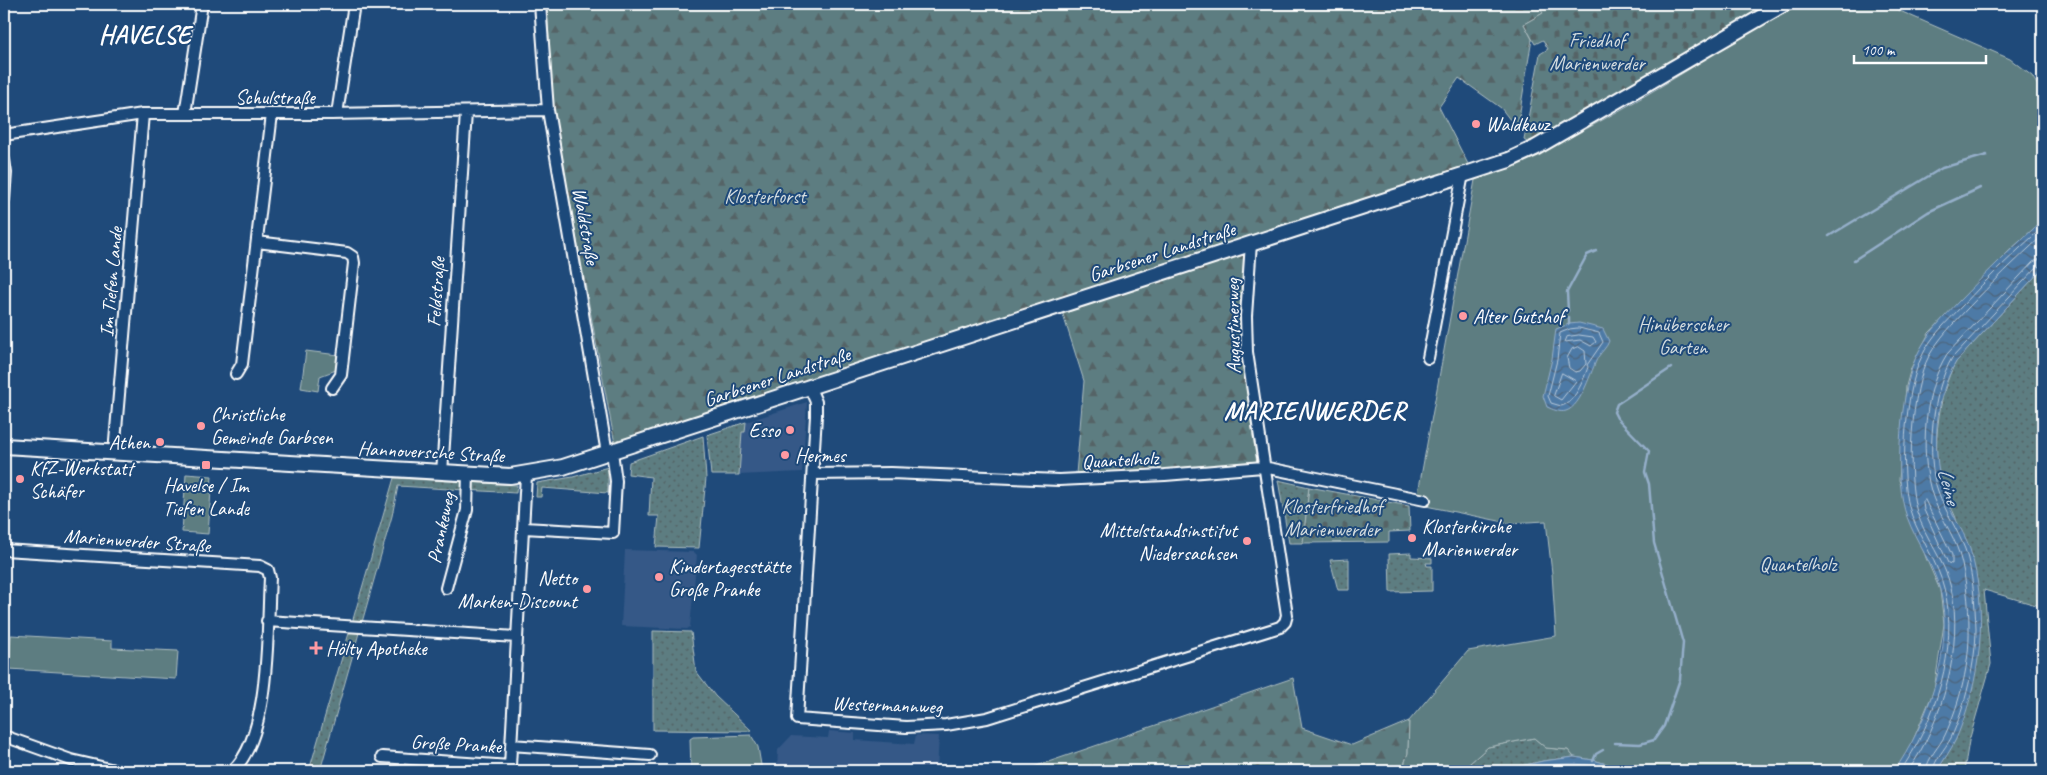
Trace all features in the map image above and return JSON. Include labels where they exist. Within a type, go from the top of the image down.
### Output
[{"type":"street","points":[[185,114],[202,4]]},
{"type":"street","points":[[337,114],[354,4]]},
{"type":"street","name":"Waldstraße","points":[[540,4],[548,110],[609,453]]},
{"type":"street","name":"Garbsener Landstraße","points":[[526,475],[563,467],[609,453],[1509,160],[1535,148],[1784,4]]},
{"type":"street","name":"Schulstraße","points":[[4,135],[143,114],[466,113],[548,110]]},
{"type":"street","name":"Feldstraße","points":[[442,473],[466,113]]},
{"type":"street","name":"Im Tiefen Lande","points":[[114,453],[143,114]]},
{"type":"street","points":[[236,374],[242,364],[272,114]]},
{"type":"street","points":[[4,160],[6,173],[4,199]]},
{"type":"street","points":[[1428,358],[1463,174]]},
{"type":"street","points":[[257,242],[347,253],[353,257],[354,263],[341,376],[332,388]]},
{"type":"street","name":"Augustinerweg","points":[[1251,244],[1246,316],[1247,352],[1286,615]]},
{"type":"street","name":"Westermannweg","points":[[810,388],[816,402],[797,719],[906,727],[946,725],[987,718],[1280,627],[1285,622],[1286,615]]},
{"type":"street","name":"Hannoversche Straße","points":[[4,446],[442,473],[526,475]]},
{"type":"street","points":[[524,528],[613,533],[616,481],[609,453]]},
{"type":"street","name":"Quantelholz","points":[[813,474],[891,473],[1059,480],[1166,475],[1263,467],[1425,500]]},
{"type":"street","name":"Prankeweg","points":[[446,588],[467,510],[468,474]]},
{"type":"street","name":"Große Pranke","points":[[382,757],[510,766],[526,475]]},
{"type":"street","name":"Marienwerder Straße","points":[[4,550],[260,566],[268,570],[267,621]]},
{"type":"street","points":[[232,771],[241,764],[250,749],[257,728],[261,706],[267,621],[516,637]]},
{"type":"street","points":[[4,736],[71,760],[119,771]]},
{"type":"street","name":"Große Pranke","points":[[511,744],[650,755]]},
{"type":"shaded area","points":[[807,402],[802,472],[739,475],[742,431],[745,431],[746,422]]},
{"type":"shaded area","name":"Kindertagesstätte Große Pranke","points":[[625,550],[694,552],[697,555],[690,627],[687,629],[621,626]]},
{"type":"shaded area","points":[[829,731],[855,733],[855,740],[914,744],[916,735],[939,736],[937,771],[777,771],[778,750],[791,736],[828,738]]},
{"type":"green space","name":"Klosterforst","points":[[547,4],[1537,4],[1543,13],[1524,24],[1532,39],[1517,129],[1501,108],[1459,78],[1439,107],[1470,168],[1244,240],[1241,349],[1257,464],[1076,474],[1084,381],[1060,305],[615,444],[553,112]]},
{"type":"green space","name":"Friedhof Marienwerder","points":[[1537,4],[1768,4],[1677,62],[1530,144],[1524,140],[1540,54],[1548,49],[1543,40],[1535,44],[1524,24],[1543,13]]},
{"type":"green space","name":"Hinüberscher Garten","points":[[1794,4],[1884,4],[2010,59],[2032,76],[2043,94],[2043,220],[2008,252],[1929,333],[1911,368],[1906,386],[1899,480],[1926,558],[1940,590],[1944,624],[1934,690],[1909,750],[1894,771],[1631,771],[1593,760],[1574,757],[1568,750],[1546,748],[1534,738],[1488,747],[1461,771],[1402,771],[1408,753],[1409,721],[1468,651],[1556,636],[1546,521],[1509,523],[1416,504],[1475,180],[1558,144],[1639,100]]},
{"type":"green space","points":[[2043,268],[2043,607],[1984,590],[1991,664],[1969,741],[1964,771],[1937,771],[1956,739],[1956,518],[1944,493],[1939,476],[1937,443],[1941,407],[1950,375],[1956,362]]},
{"type":"green space","points":[[306,351],[338,355],[336,370],[320,376],[318,391],[301,388]]},
{"type":"green space","points":[[746,422],[745,432],[742,432],[739,475],[711,475],[707,435]]},
{"type":"green space","points":[[703,436],[706,478],[699,548],[656,547],[659,516],[649,516],[651,477],[628,474],[629,462]]},
{"type":"green space","points":[[608,467],[608,493],[542,488],[541,497],[536,497],[537,483],[573,477]]},
{"type":"green space","points":[[186,474],[212,476],[208,534],[182,532]]},
{"type":"green space","points":[[394,478],[517,485],[516,493],[398,486],[392,516],[320,771],[309,771]]},
{"type":"green space","points":[[1278,480],[1309,487],[1303,543],[1289,543]]},
{"type":"green space","name":"Klosterfriedhof Marienwerder","points":[[1309,487],[1409,506],[1410,531],[1389,532],[1389,542],[1303,543]]},
{"type":"green space","points":[[1411,553],[1411,557],[1432,558],[1432,563],[1426,563],[1427,566],[1432,566],[1432,591],[1390,592],[1389,554]]},
{"type":"green space","points":[[1349,559],[1349,590],[1338,590],[1330,560]]},
{"type":"green space","points":[[653,631],[691,632],[696,671],[715,696],[752,731],[653,730]]},
{"type":"green space","points":[[11,635],[112,641],[112,648],[178,651],[176,679],[9,669]]},
{"type":"green space","points":[[1293,678],[1302,728],[1352,745],[1409,721],[1408,753],[1402,771],[1022,771]]},
{"type":"green space","points":[[751,735],[758,747],[762,771],[691,771],[690,739],[693,737]]},
{"type":"green space","points":[[1534,738],[1546,748],[1568,750],[1574,757],[1543,761],[1499,771],[1461,771],[1488,747]]},
{"type":"water","points":[[2043,220],[2043,268],[1956,362],[1944,391],[1937,423],[1937,456],[1942,487],[1970,549],[1976,572],[1979,596],[1980,645],[1965,717],[1956,739],[1937,771],[1894,771],[1906,752],[1927,709],[1941,660],[1944,636],[1944,612],[1940,590],[1907,517],[1900,481],[1903,409],[1912,366],[1923,344],[1942,319]]},
{"type":"water","points":[[1579,323],[1603,329],[1609,341],[1598,357],[1577,402],[1566,411],[1559,411],[1547,407],[1543,396],[1552,359],[1556,329],[1569,324]]},
{"type":"water","points":[[1574,757],[1593,760],[1631,771],[1499,771],[1543,761]]},
{"type":"waterway","points":[[1829,236],[1942,168],[1987,155]]},
{"type":"waterway","points":[[1854,260],[1928,212],[1980,188]]},
{"type":"waterway","points":[[1568,311],[1567,292],[1587,255],[1596,251]]},
{"type":"waterway","points":[[1569,317],[1569,324]]},
{"type":"waterway","points":[[1615,743],[1640,744],[1654,740],[1664,726],[1680,679],[1683,643],[1654,543],[1649,484],[1645,472],[1649,451],[1617,418],[1614,412],[1617,404],[1671,368]]},
{"type":"waterway","points":[[1593,761],[1596,754],[1603,750]]},
{"type":"place","name":"Waldkauz","points":[[1476,124]]},
{"type":"place","name":"Alter Gutshof","points":[[1463,316]]},
{"type":"place","name":"Christliche Gemeinde Garbsen","points":[[201,426]]},
{"type":"place","name":"Esso","points":[[790,430]]},
{"type":"place","name":"Athen","points":[[160,442]]},
{"type":"place","name":"Hermes","points":[[785,455]]},
{"type":"place","name":"Havelse / Im Tiefen Lande","points":[[206,465]]},
{"type":"place","name":"KfZ-Werkstatt Schäfer","points":[[20,479]]},
{"type":"place","name":"Klosterkirche Marienwerder","points":[[1412,538]]},
{"type":"place","name":"Mittelstandsinstitut Niedersachsen","points":[[1247,541]]},
{"type":"place","name":"Kindertagesstätte Große Pranke","points":[[659,577]]},
{"type":"place","name":"Netto Marken-Discount","points":[[587,589]]},
{"type":"place","name":"Hölty Apotheke","points":[[316,648]]},
{"type":"district","name":"HAVELSE","points":[[145,35]]},
{"type":"district","name":"MARIENWERDER","points":[[1315,411]]},
{"type":"water label","name":"Leine","points":[[1949,486]]}]
